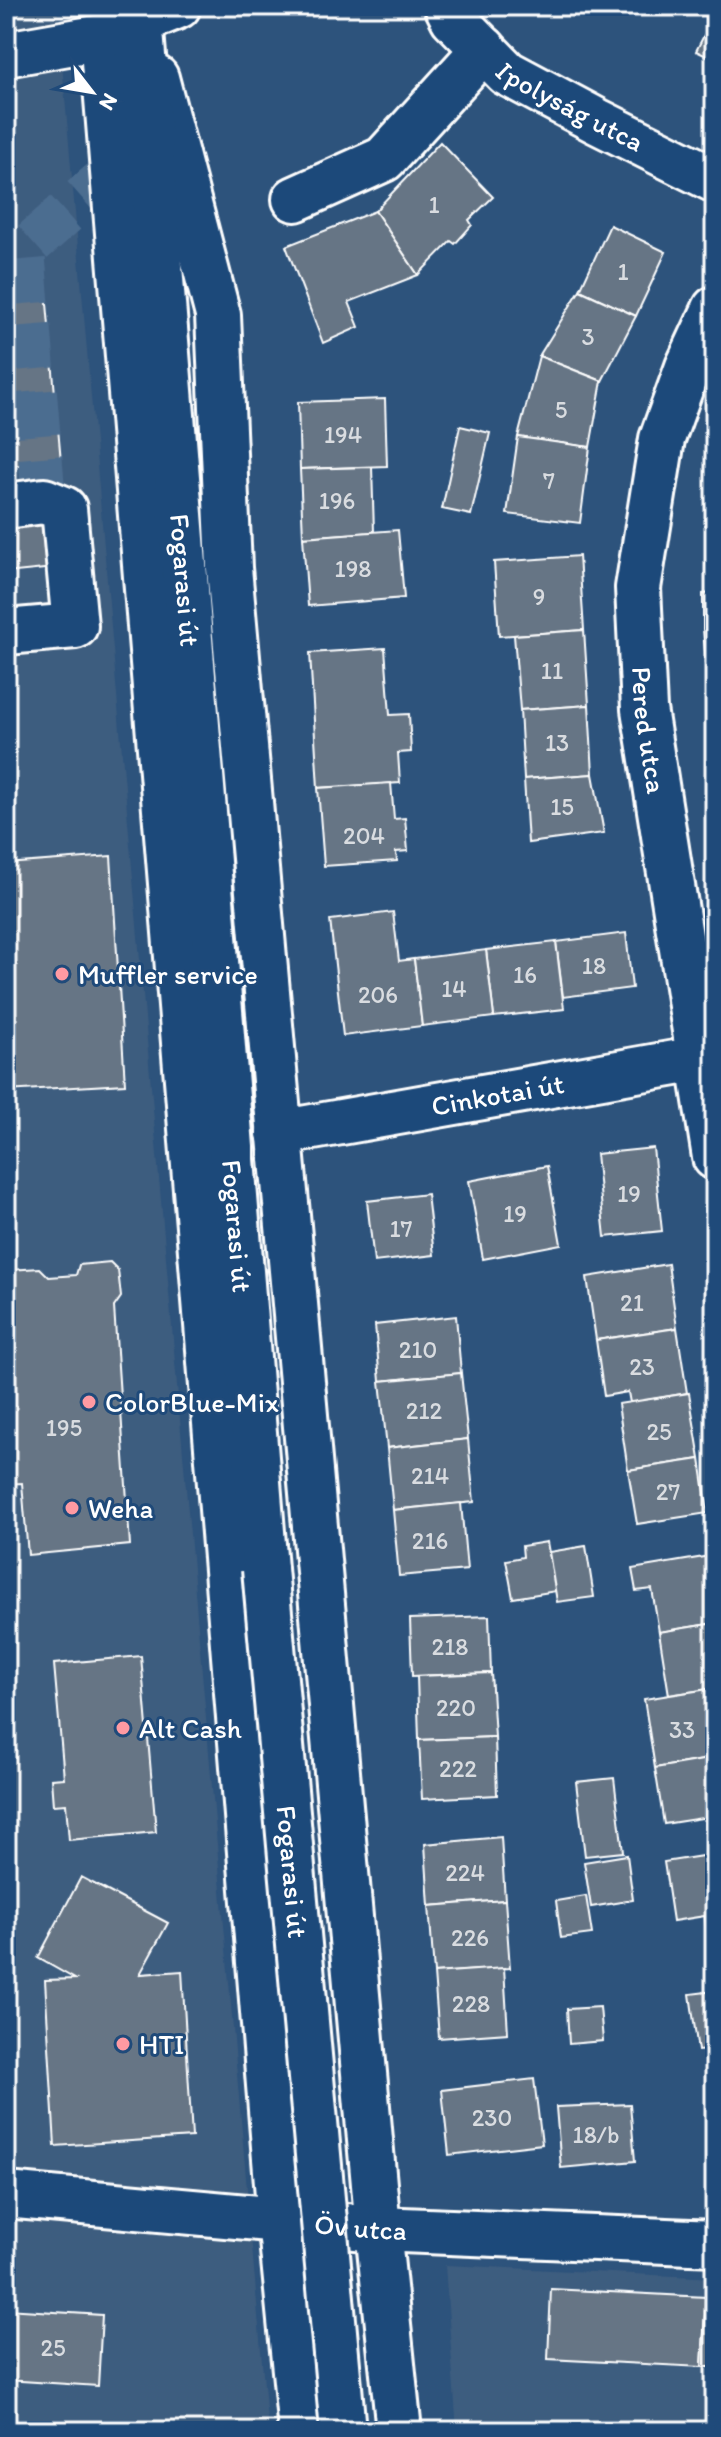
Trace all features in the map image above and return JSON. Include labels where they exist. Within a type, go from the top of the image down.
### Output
[{"type":"street","name":"Ipolyság utca","points":[[447,6],[453,18],[507,73],[715,180]]},
{"type":"street","points":[[6,54],[102,37],[153,11]]},
{"type":"street","name":"Fogarasi út","points":[[153,11],[218,315],[229,568],[378,2229],[399,2431]]},
{"type":"street","name":"Fogarasi út","points":[[153,11],[265,1569],[343,2431]]},
{"type":"street","points":[[102,37],[280,2220],[301,2431]]},
{"type":"street","points":[[295,199],[384,159],[484,49]]},
{"type":"street","name":"Pered utca","points":[[715,309],[688,367],[662,439],[638,588],[644,709],[708,1057],[715,1157]]},
{"type":"street","points":[[6,632],[75,626],[64,509],[25,504]]},
{"type":"street","name":"Cinkotai út","points":[[279,1133],[708,1057]]},
{"type":"street","name":"Öv utca","points":[[6,2195],[378,2229],[715,2243]]},
{"type":"shaded area","points":[[6,6],[57,6],[268,2431],[6,2431]]},
{"type":"shaded area","points":[[445,2265],[715,2278],[715,2431],[457,2431]]},
{"type":"building","points":[[715,14],[715,60],[696,51]]},
{"type":"building","points":[[440,142],[493,197],[469,220],[472,225],[455,244],[451,241],[418,275],[375,211]]},
{"type":"building","points":[[375,211],[418,275],[349,302],[359,327],[323,343],[286,246]]},
{"type":"building","points":[[610,225],[666,252],[636,316],[580,290]]},
{"type":"building","points":[[580,290],[636,316],[602,381],[539,356]]},
{"type":"building","points":[[46,292],[61,462],[6,466],[6,296]]},
{"type":"building","points":[[539,356],[602,381],[590,447],[518,437]]},
{"type":"building","points":[[385,399],[387,466],[300,469],[298,402]]},
{"type":"building","points":[[460,426],[490,433],[471,515],[442,509]]},
{"type":"building","points":[[518,437],[590,447],[580,523],[507,514]]},
{"type":"building","points":[[372,467],[374,532],[303,537],[300,469]]},
{"type":"building","points":[[715,493],[715,628],[703,629],[703,594],[712,593],[706,562]]},
{"type":"building","points":[[49,523],[54,568],[6,573],[6,528]]},
{"type":"building","points":[[398,530],[404,598],[308,606],[303,537]]},
{"type":"building","points":[[579,556],[584,630],[499,636],[494,562]]},
{"type":"building","points":[[715,628],[715,697],[709,697],[703,629]]},
{"type":"building","points":[[584,630],[589,705],[520,710],[514,635]]},
{"type":"building","points":[[385,648],[390,715],[409,714],[411,752],[398,753],[400,783],[318,788],[310,653]]},
{"type":"building","points":[[709,697],[715,697],[715,750]]},
{"type":"building","points":[[589,705],[593,774],[524,779],[520,710]]},
{"type":"building","points":[[593,774],[604,833],[528,843],[524,779]]},
{"type":"building","points":[[391,783],[394,819],[405,818],[408,851],[396,852],[397,861],[324,866],[318,788]]},
{"type":"building","name":"Muffler service","points":[[111,856],[125,1084],[6,1091],[6,864]]},
{"type":"building","points":[[393,912],[399,961],[414,959],[422,1026],[343,1036],[330,920]]},
{"type":"building","points":[[626,933],[632,988],[563,997],[556,942]]},
{"type":"building","points":[[556,942],[564,1009],[494,1017],[486,950]]},
{"type":"building","points":[[486,950],[494,1017],[422,1026],[414,959]]},
{"type":"building","points":[[653,1148],[662,1231],[605,1237],[596,1154]]},
{"type":"building","points":[[547,1166],[561,1244],[483,1259],[469,1181]]},
{"type":"building","points":[[427,1194],[434,1255],[374,1262],[367,1201]]},
{"type":"building","points":[[110,1262],[118,1270],[121,1297],[114,1307],[130,1545],[28,1555],[22,1483],[6,1484],[6,1372],[14,1371],[10,1311],[6,1309],[6,1273],[9,1270],[40,1268],[49,1277],[76,1275],[79,1265]]},
{"type":"building","points":[[668,1264],[677,1328],[596,1340],[587,1277]]},
{"type":"building","points":[[456,1316],[461,1373],[380,1381],[375,1325]]},
{"type":"building","points":[[677,1328],[687,1393],[630,1403],[628,1392],[604,1396],[596,1340]]},
{"type":"building","points":[[461,1373],[468,1439],[387,1448],[380,1381]]},
{"type":"building","points":[[689,1393],[700,1459],[628,1470],[618,1404]]},
{"type":"building","points":[[468,1439],[474,1502],[393,1510],[387,1448]]},
{"type":"building","points":[[700,1459],[708,1513],[637,1524],[628,1470]]},
{"type":"building","points":[[461,1503],[467,1570],[399,1576],[393,1510]]},
{"type":"building","points":[[547,1542],[556,1591],[513,1598],[506,1560],[523,1557],[522,1546]]},
{"type":"building","points":[[586,1546],[594,1597],[557,1602],[549,1552]]},
{"type":"building","points":[[710,1556],[715,1586],[715,1623],[659,1632],[652,1589],[636,1591],[632,1569]]},
{"type":"building","points":[[489,1616],[491,1673],[412,1676],[410,1619]]},
{"type":"building","points":[[715,1623],[715,1688],[669,1695],[659,1632]]},
{"type":"building","points":[[141,1656],[156,1832],[69,1840],[66,1804],[53,1805],[51,1779],[64,1778],[54,1664]]},
{"type":"building","points":[[491,1673],[495,1737],[419,1740],[417,1676]]},
{"type":"building","points":[[715,1688],[715,1758],[655,1768],[644,1699]]},
{"type":"building","points":[[495,1737],[497,1795],[422,1799],[419,1740]]},
{"type":"building","points":[[715,1758],[715,1816],[664,1824],[655,1768]]},
{"type":"building","points":[[614,1778],[623,1852],[585,1856],[576,1782]]},
{"type":"building","points":[[501,1837],[505,1900],[429,1906],[425,1844]]},
{"type":"building","points":[[715,1854],[715,1924],[706,1926],[705,1916],[673,1921],[664,1862]]},
{"type":"building","points":[[627,1855],[633,1900],[591,1907],[584,1862]]},
{"type":"building","points":[[81,1877],[168,1923],[140,1974],[182,1971],[192,2137],[55,2146],[45,1980],[75,1979],[38,1958]]},
{"type":"building","points":[[586,1896],[592,1934],[561,1938],[556,1901]]},
{"type":"building","points":[[505,1900],[510,1968],[434,1973],[429,1906]]},
{"type":"building","points":[[715,1924],[715,1981],[706,1926]]},
{"type":"building","points":[[504,1968],[508,2033],[439,2038],[434,1973]]},
{"type":"building","points":[[715,1991],[715,2049],[698,2051],[690,1994]]},
{"type":"building","points":[[600,2007],[603,2041],[569,2044],[567,2009]]},
{"type":"building","points":[[534,2079],[542,2144],[449,2155],[442,2090]]},
{"type":"building","points":[[630,2104],[635,2161],[561,2168],[556,2107]]},
{"type":"building","points":[[715,2108],[715,2154],[708,2109]]},
{"type":"building","points":[[551,2289],[706,2297],[702,2367],[548,2359]]},
{"type":"building","points":[[706,2297],[715,2297],[715,2367],[702,2367]]},
{"type":"building","points":[[6,2309],[102,2315],[98,2386],[6,2380]]},
{"type":"tunnel","points":[[44,501],[23,251],[113,171]]},
{"type":"place","name":"Muffler service","points":[[62,974]]},
{"type":"place","name":"ColorBlue-Mix","points":[[89,1402]]},
{"type":"place","name":"Weha","points":[[72,1508]]},
{"type":"place","name":"Alt Cash","points":[[123,1728]]},
{"type":"place","name":"HTI","points":[[123,2044]]}]
